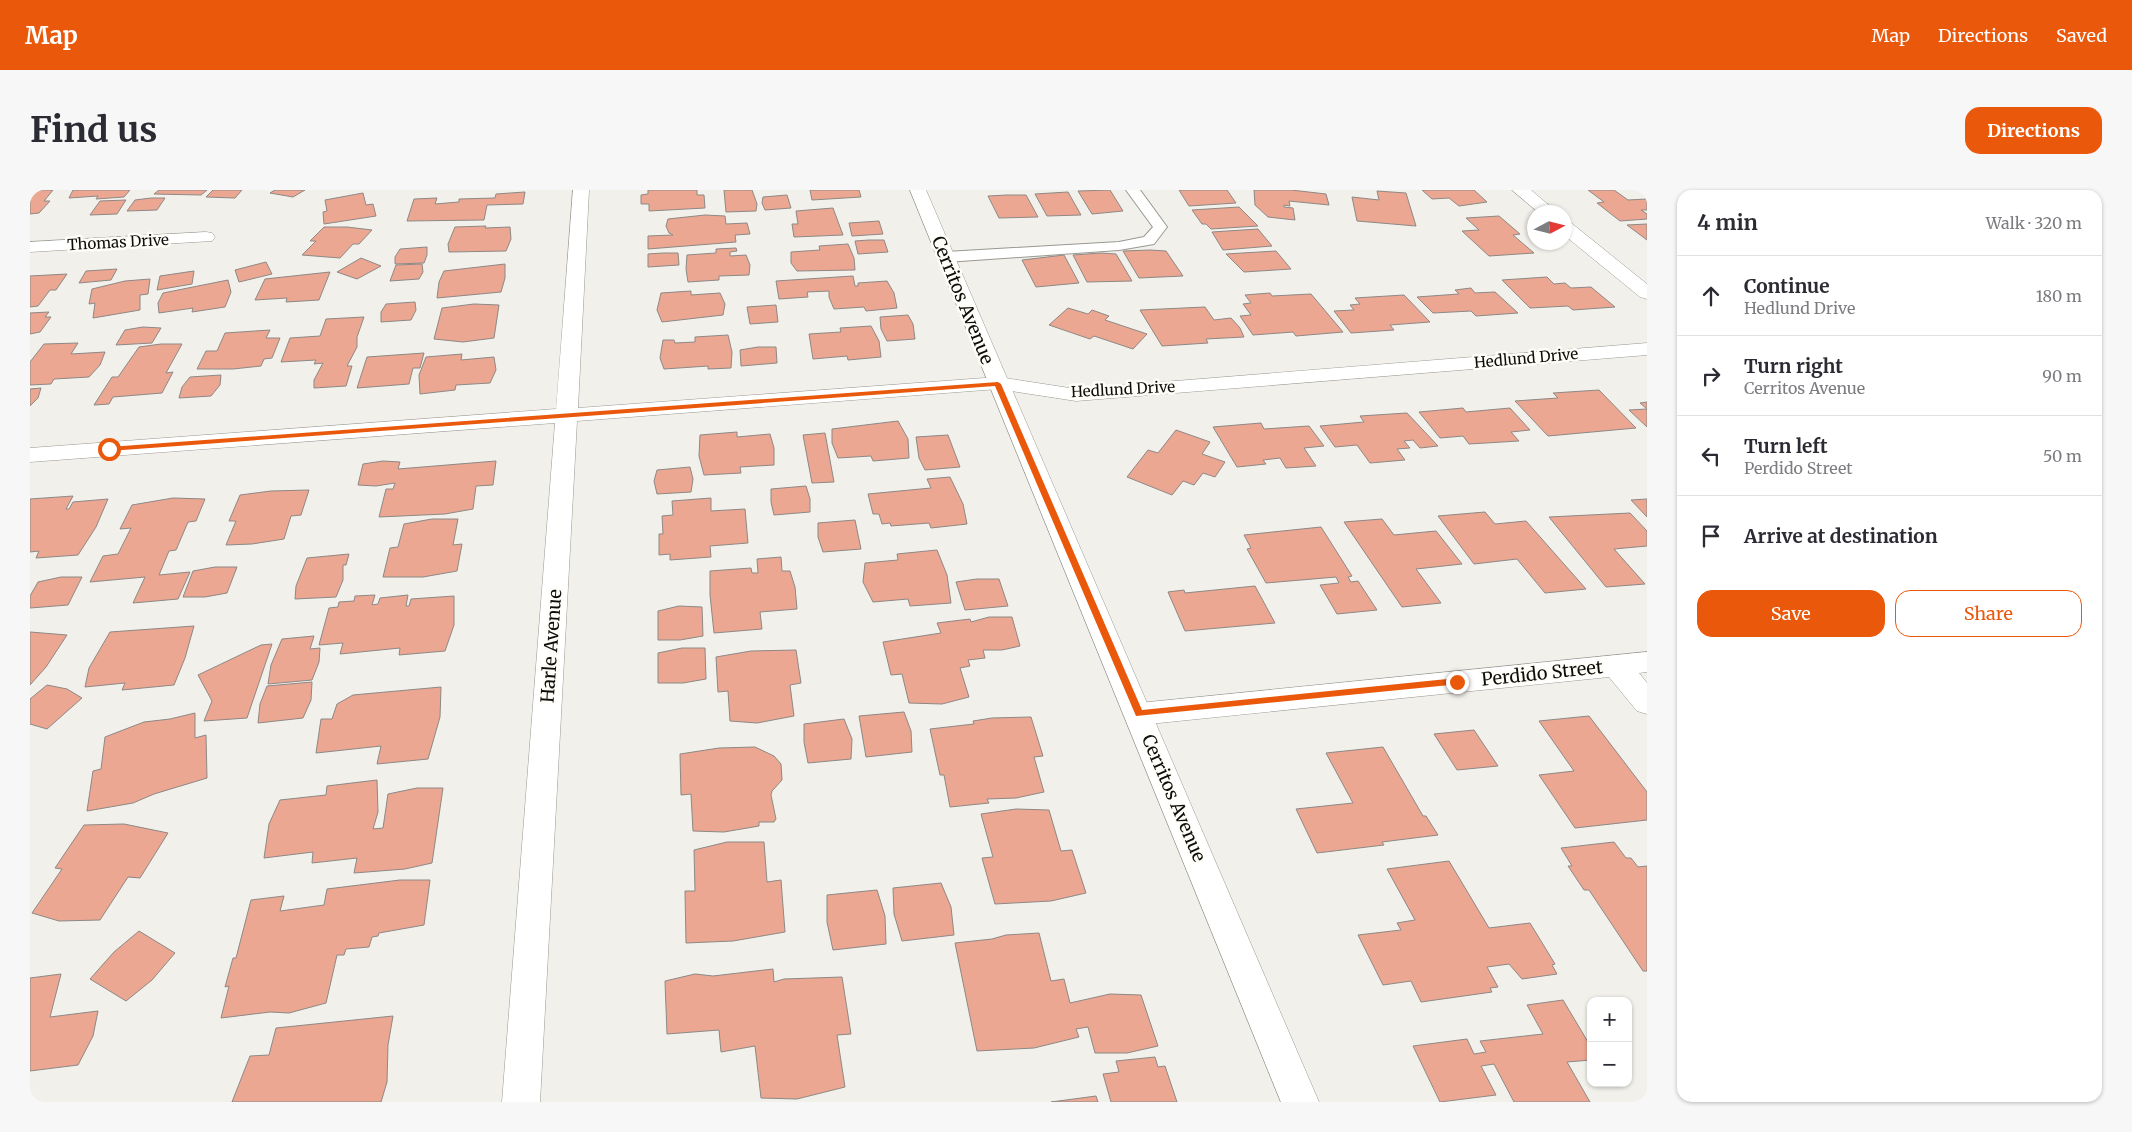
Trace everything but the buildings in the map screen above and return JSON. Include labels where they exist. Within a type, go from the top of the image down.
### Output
[{"type":"street","name":"Harle Avenue","points":[[521,1102],[580,190]]},
{"type":"street","name":"Cerritos Avenue","points":[[918,190],[1300,1102]]},
{"type":"street","points":[[1520,190],[1539,205]]},
{"type":"street","points":[[1572,232],[1647,293]]},
{"type":"street","name":"Thomas Drive","points":[[30,247],[206,237]]},
{"type":"street","name":"Hedlund Drive","points":[[30,455],[566,414],[998,384],[1076,394],[1647,348]]},
{"type":"street","name":"Perdido Street","points":[[1139,714],[1647,662]]},
{"type":"street","points":[[1616,666],[1647,703]]},
{"type":"lane","points":[[946,257],[1119,246],[1149,241],[1160,227],[1133,190]]},
{"type":"route","points":[[109,449],[566,414],[998,384],[1139,714],[1457,682]]}]
